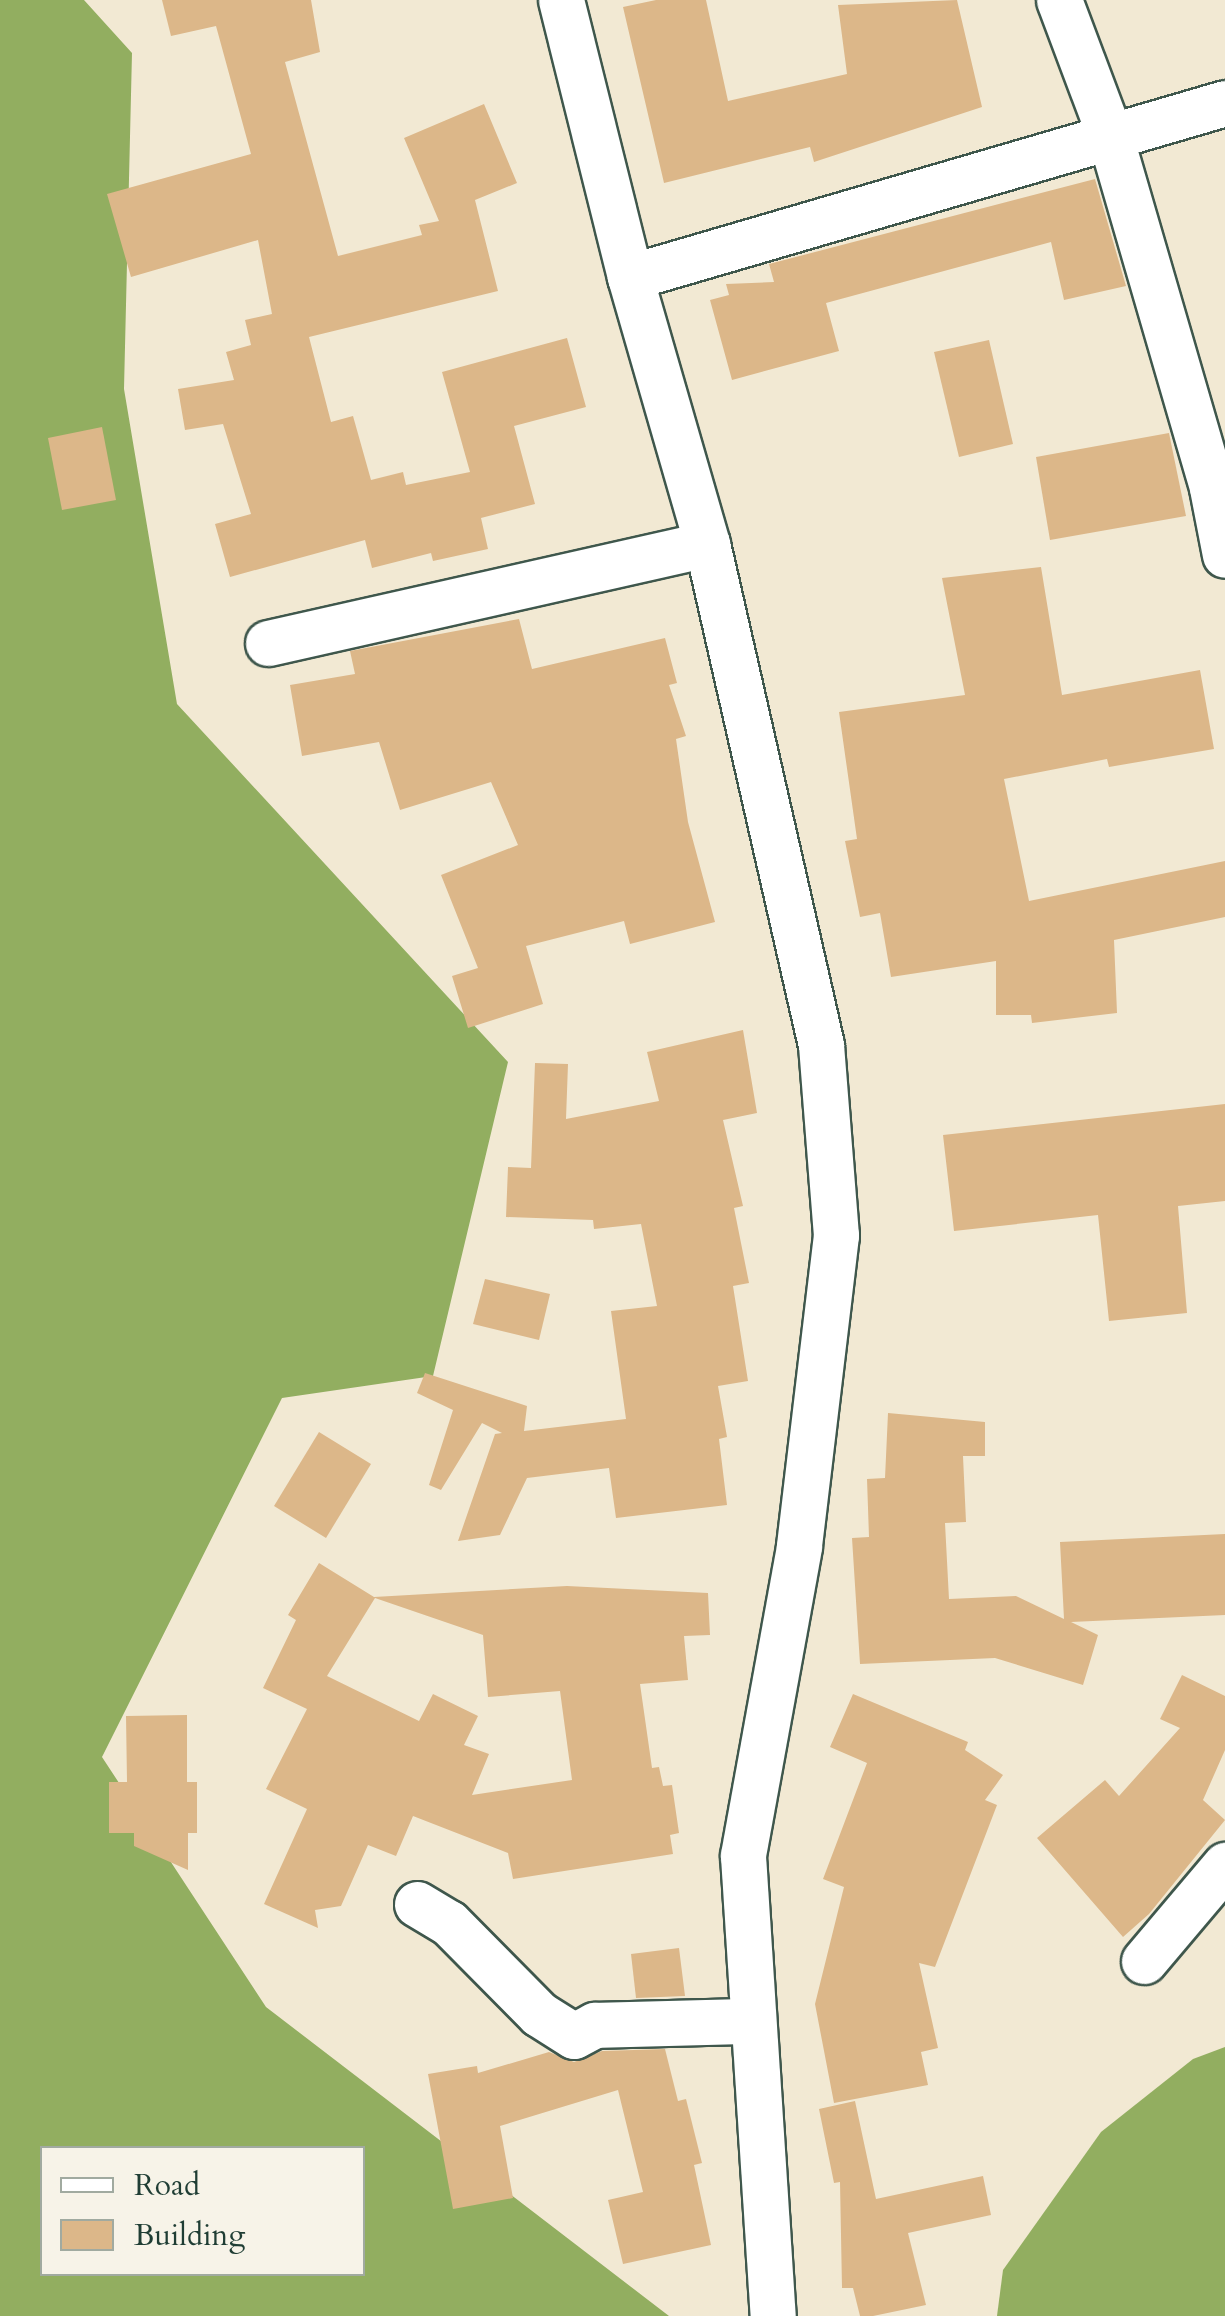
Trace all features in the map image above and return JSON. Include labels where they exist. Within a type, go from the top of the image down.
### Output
[{"type":"street","points":[[561,0],[630,276],[707,544],[821,1045],[836,1234],[800,1547],[742,1856],[750,2022],[773,2316]]},
{"type":"street","points":[[1059,0],[1110,136],[1212,488],[1225,555]]},
{"type":"street","points":[[630,276],[1225,103]]},
{"type":"street","points":[[268,642],[707,544]]},
{"type":"street","points":[[1144,1961],[1225,1865]]},
{"type":"street","points":[[416,1904],[450,1923],[538,2014],[574,2036],[595,2025],[750,2022]]},
{"type":"green space","points":[[0,0],[84,0],[132,53],[124,389],[177,704],[508,1062],[433,1376],[282,1398],[102,1757],[266,2007],[669,2316],[0,2316]]},
{"type":"green space","points":[[1225,2047],[1225,2316],[997,2316],[1003,2270],[1101,2132],[1193,2059]]},
{"type":"building","points":[[162,0],[311,0],[320,52],[285,62],[338,256],[422,235],[419,225],[439,221],[404,138],[484,104],[517,183],[475,200],[498,291],[309,337],[331,422],[353,416],[371,480],[403,472],[406,485],[470,472],[442,372],[567,338],[586,407],[514,426],[535,504],[481,518],[488,549],[433,561],[431,553],[372,568],[365,540],[230,577],[215,524],[251,514],[223,424],[185,430],[178,389],[234,380],[226,352],[251,345],[245,320],[272,314],[258,240],[131,277],[107,194],[251,154],[216,26],[171,36]]},
{"type":"building","points":[[656,0],[706,0],[728,101],[847,74],[838,5],[957,0],[982,107],[814,162],[810,147],[664,183],[623,7]]},
{"type":"building","points":[[1095,179],[1126,286],[1064,300],[1051,242],[826,303],[839,351],[732,380],[710,300],[729,295],[726,284],[774,282],[769,264]]},
{"type":"building","points":[[989,340],[1013,444],[959,457],[934,352]]},
{"type":"building","points":[[102,427],[116,500],[62,510],[48,438]]},
{"type":"building","points":[[1169,433],[1186,516],[1050,540],[1036,457]]},
{"type":"building","points":[[1041,567],[1062,695],[1200,670],[1214,749],[1109,767],[1107,759],[1004,779],[1029,901],[1225,861],[1225,917],[1114,940],[1117,1013],[1032,1023],[1031,1015],[996,1015],[996,961],[891,977],[880,913],[860,917],[845,841],[857,839],[839,712],[965,695],[942,578]]},
{"type":"building","points":[[519,619],[532,669],[665,638],[677,683],[669,685],[686,736],[676,739],[688,822],[715,922],[630,944],[624,921],[526,946],[543,1004],[468,1028],[452,976],[478,968],[441,875],[518,845],[491,782],[400,810],[379,742],[302,756],[290,685],[355,674],[350,651]]},
{"type":"building","points":[[743,1030],[757,1113],[723,1120],[743,1206],[734,1208],[749,1283],[733,1286],[748,1381],[718,1386],[727,1437],[719,1439],[727,1505],[616,1518],[609,1468],[527,1478],[500,1535],[458,1541],[495,1434],[502,1433],[482,1423],[441,1490],[429,1485],[453,1410],[417,1393],[425,1373],[527,1406],[524,1431],[626,1419],[611,1311],[657,1306],[641,1224],[594,1229],[593,1220],[506,1217],[508,1167],[531,1168],[535,1063],[568,1064],[566,1119],[659,1101],[647,1052]]},
{"type":"building","points":[[1225,1104],[1225,1201],[1178,1206],[1187,1313],[1109,1321],[1098,1215],[954,1231],[943,1135]]},
{"type":"building","points":[[485,1279],[550,1294],[539,1340],[473,1324]]},
{"type":"building","points":[[888,1413],[985,1422],[985,1456],[963,1456],[966,1522],[945,1523],[949,1599],[1016,1596],[1064,1619],[1060,1542],[1225,1534],[1225,1615],[1071,1622],[1098,1635],[1083,1685],[995,1658],[860,1664],[852,1538],[869,1537],[867,1479],[885,1478]]},
{"type":"building","points":[[319,1432],[371,1464],[326,1538],[274,1506]]},
{"type":"building","points":[[319,1563],[374,1597],[567,1586],[708,1593],[710,1635],[684,1636],[688,1680],[640,1684],[652,1768],[659,1767],[663,1786],[672,1785],[679,1833],[670,1835],[673,1854],[513,1879],[508,1853],[413,1816],[396,1856],[368,1845],[341,1906],[315,1910],[318,1928],[264,1904],[307,1809],[266,1789],[307,1709],[263,1688],[296,1620],[288,1615]],"holes":[[[375,1598],[483,1635],[488,1697],[560,1691],[572,1780],[472,1795],[489,1754],[464,1745],[478,1716],[433,1694],[419,1721],[327,1676]]]},
{"type":"building","points":[[1182,1675],[1225,1696],[1225,1750],[1203,1800],[1225,1820],[1149,1914],[1123,1937],[1037,1838],[1105,1780],[1119,1796],[1180,1728],[1160,1719]]},
{"type":"building","points":[[853,1694],[968,1742],[965,1750],[1003,1775],[985,1800],[997,1805],[935,1967],[919,1963],[938,2048],[921,2052],[928,2085],[834,2103],[815,2004],[844,1887],[823,1879],[867,1763],[830,1747]]},
{"type":"building","points":[[187,1715],[187,1782],[197,1782],[197,1833],[188,1833],[188,1870],[134,1846],[134,1833],[109,1833],[109,1782],[127,1782],[126,1716]]},
{"type":"building","points":[[679,1948],[685,1996],[636,1998],[631,1954]]},
{"type":"building","points":[[665,2049],[678,2101],[686,2099],[702,2163],[694,2165],[711,2245],[623,2264],[608,2200],[643,2192],[618,2090],[500,2126],[513,2198],[453,2209],[428,2074],[477,2066],[478,2073],[549,2052],[574,2062],[602,2051]]},
{"type":"building","points":[[855,2101],[876,2199],[983,2176],[991,2215],[908,2233],[926,2305],[860,2316],[853,2288],[842,2288],[840,2182],[834,2183],[819,2109]]}]
